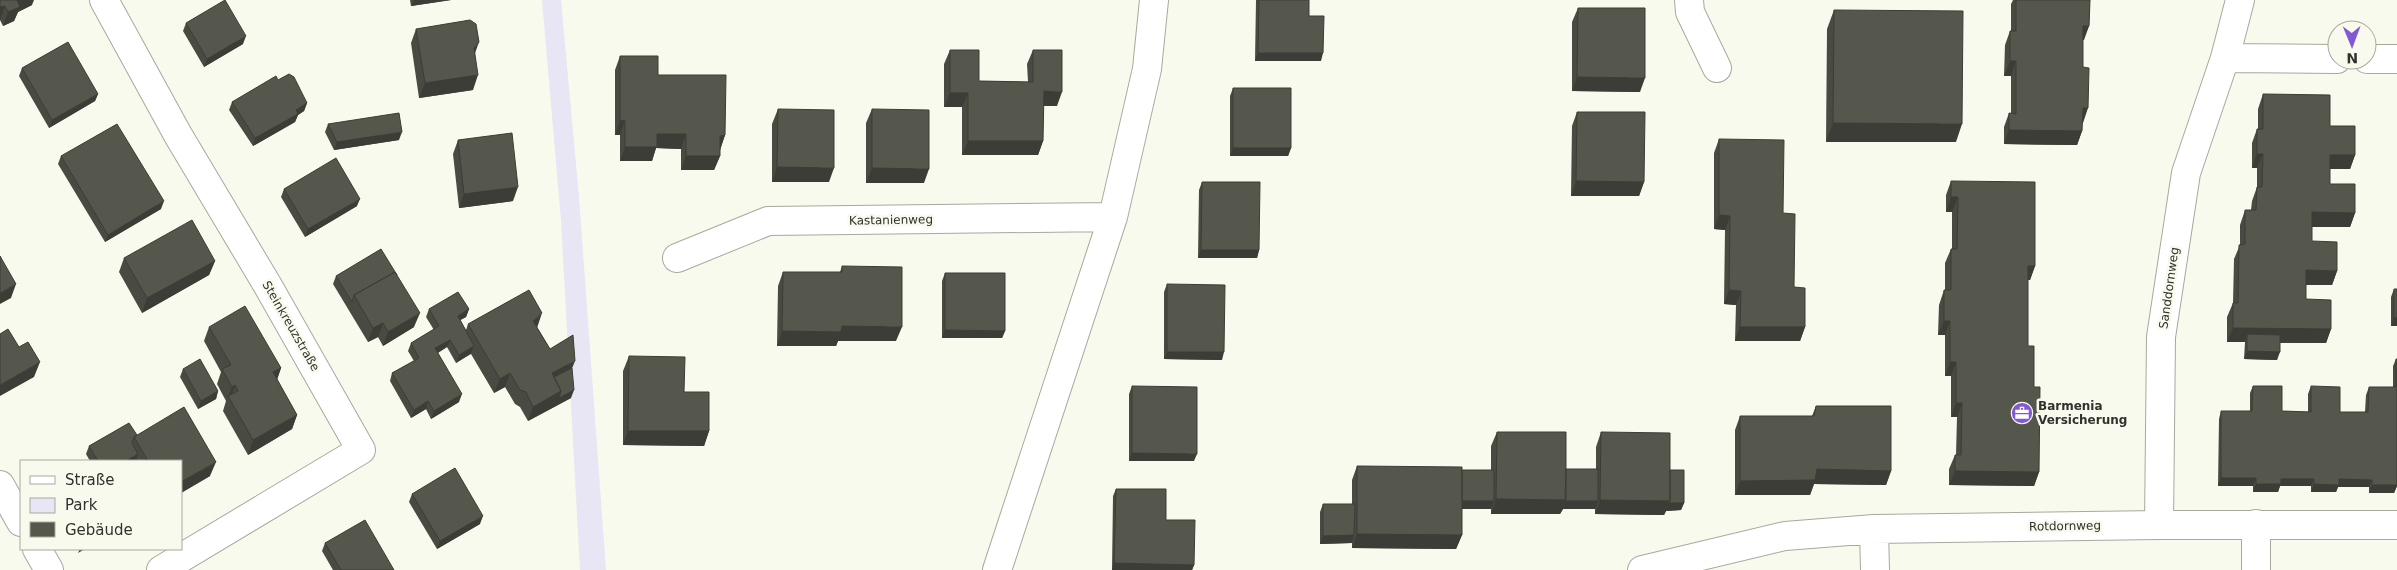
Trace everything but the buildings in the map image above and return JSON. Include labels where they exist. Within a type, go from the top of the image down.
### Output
[{"type":"street","name":"Steinkreuzstraße","points":[[104,0],[178,135],[268,286],[360,450],[161,570]]},
{"type":"street","points":[[997,570],[1113,217],[1147,69],[1154,0]]},
{"type":"street","points":[[1689,0],[1690,12],[1717,68]]},
{"type":"street","name":"Sanddornweg","points":[[2159,525],[2162,337],[2186,173],[2225,58],[2240,0]]},
{"type":"street","points":[[2225,58],[2327,59]]},
{"type":"street","points":[[2377,59],[2397,59]]},
{"type":"street","name":"Kastanienweg","points":[[677,258],[768,221],[1113,217]]},
{"type":"street","points":[[0,485],[20,520]]},
{"type":"street","points":[[2256,524],[2256,570]]},
{"type":"street","name":"Rotdornweg","points":[[1642,570],[1784,536],[1874,529],[2256,524],[2397,525]]},
{"type":"street","points":[[1874,529],[1875,570]]},
{"type":"street","points":[[38,550],[49,570]]},
{"type":"green space","points":[[542,0],[561,0],[579,197],[606,570],[580,570],[561,220]]},
{"type":"place","name":"Barmenia Versicherung","points":[[2022,413]]}]
